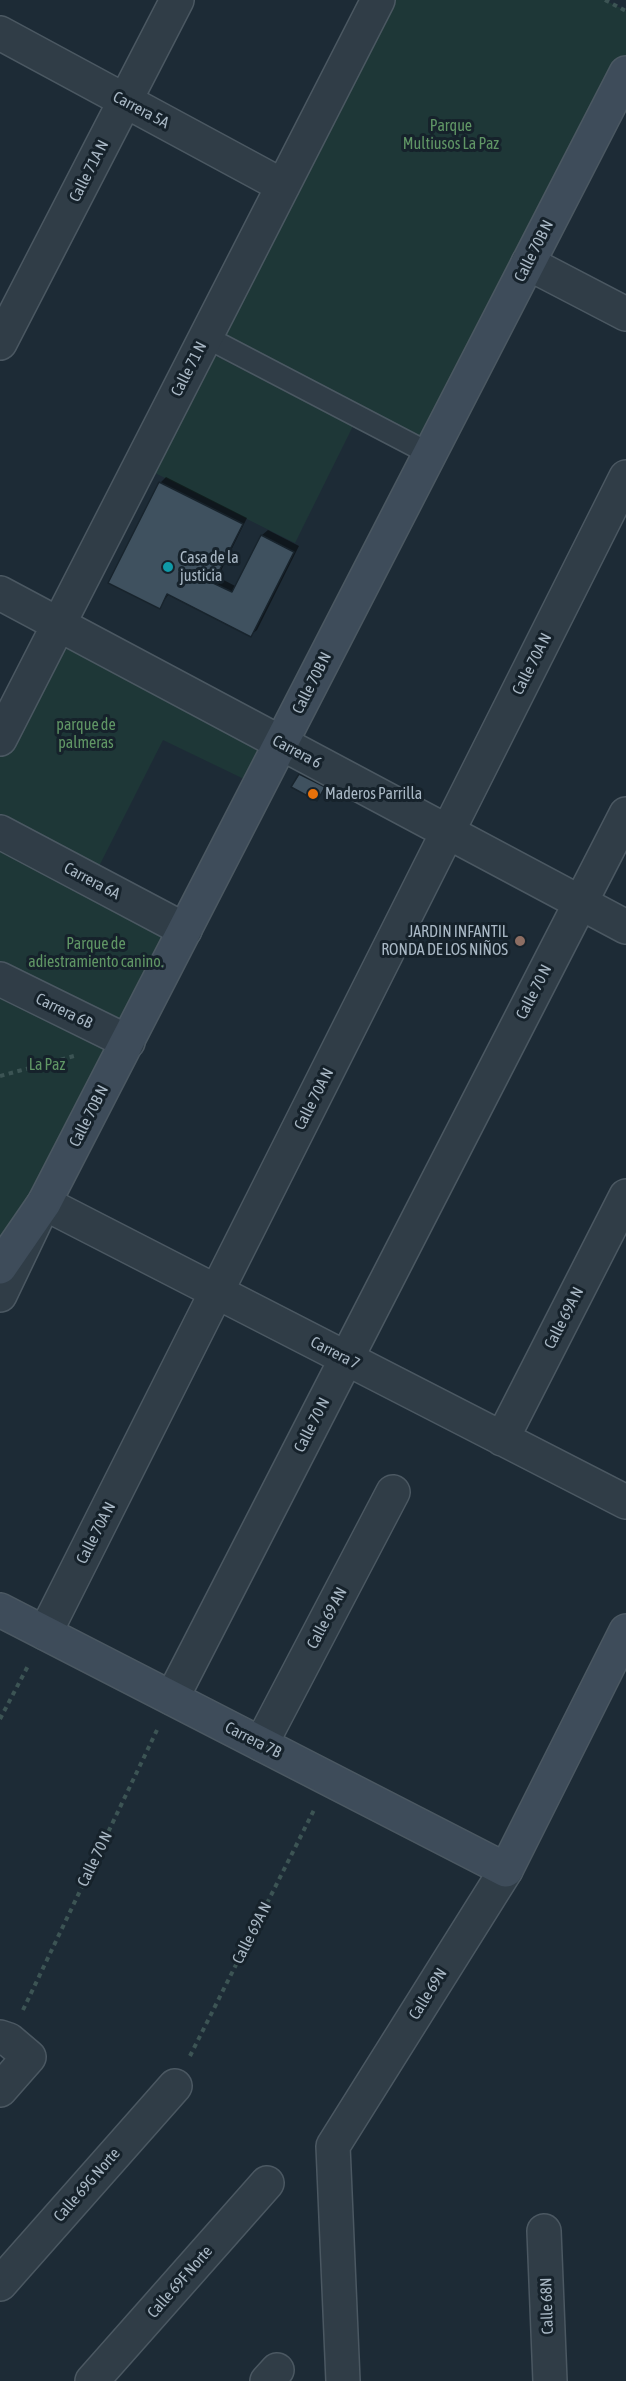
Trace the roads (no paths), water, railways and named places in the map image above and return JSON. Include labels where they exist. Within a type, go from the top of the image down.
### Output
[{"type":"street","name":"Calle 71A N","points":[[0,343],[177,0]]},
{"type":"street","name":"Calle 71 N","points":[[0,739],[378,0]]},
{"type":"street","name":"Carrera 5A","points":[[0,33],[283,186]]},
{"type":"street","name":"Calle 70B N","points":[[0,1295],[44,1203],[626,73]]},
{"type":"street","points":[[528,263],[626,314]]},
{"type":"street","name":"Calle 70A N","points":[[45,1633],[626,477]]},
{"type":"street","name":"Carrera 6","points":[[0,593],[626,927]]},
{"type":"street","name":"Calle 70 N","points":[[172,1698],[626,814]]},
{"type":"street","name":"Carrera 6A","points":[[0,832],[185,930]]},
{"type":"street","name":"Carrera 6B","points":[[0,979],[128,1042]]},
{"type":"street","name":"Calle 69A N","points":[[502,1439],[626,1196]]},
{"type":"street","points":[[0,1267],[44,1203]]},
{"type":"street","name":"Carrera 7","points":[[44,1203],[626,1502]]},
{"type":"street","name":"Calle 69 AN","points":[[261,1744],[393,1492]]},
{"type":"street","name":"Carrera 7B","points":[[0,1610],[506,1870]]},
{"type":"street","name":"Calle 69N","points":[[344,2381],[333,2146],[506,1870],[626,1631]]},
{"type":"street","points":[[0,2090],[12,2045]]},
{"type":"street","name":"Calle 69G Norte","points":[[0,2284],[175,2086]]},
{"type":"street","name":"Calle 69F Norte","points":[[92,2381],[267,2183]]},
{"type":"street","name":"Calle 68N","points":[[544,2231],[550,2381]]},
{"type":"lane","points":[[206,337],[430,454]]},
{"type":"place","name":"Casa de la justicia","points":[[168,567]]},
{"type":"place","name":"Maderos Parrilla","points":[[313,794]]},
{"type":"place","name":"JARDIN INFANTIL RONDA DE LOS NIÑOS","points":[[520,941]]},
{"type":"park label","name":"Parque Multiusos La Paz","points":[[451,135]]},
{"type":"park label","name":"parque de palmeras","points":[[86,734]]},
{"type":"park label","name":"Parque de adiestramiento canino.","points":[[96,953]]},
{"type":"park label","name":"La Paz","points":[[47,1065]]}]
